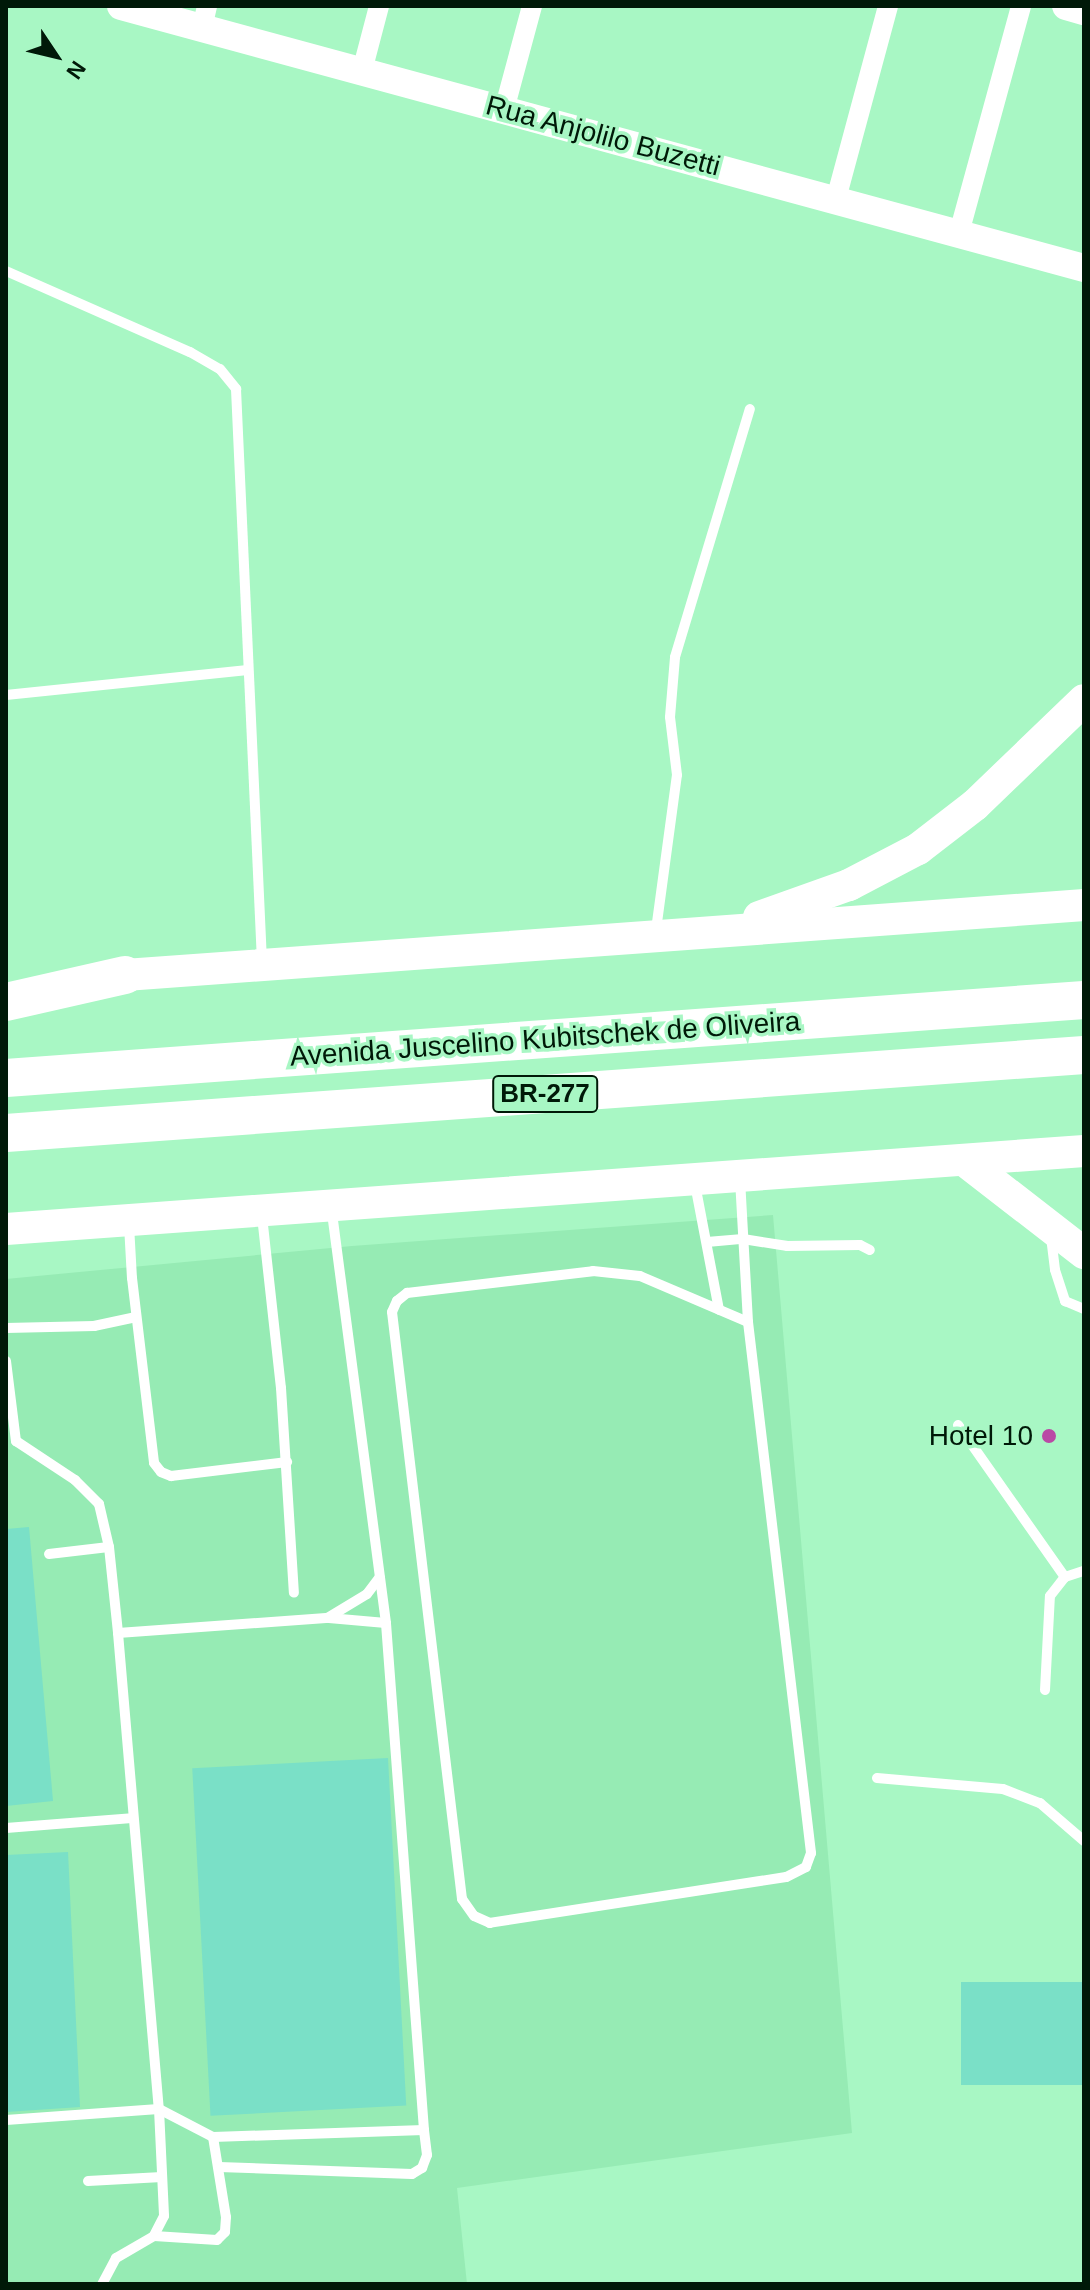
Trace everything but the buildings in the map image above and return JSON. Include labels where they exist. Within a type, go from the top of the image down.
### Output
[{"type":"highway","points":[[6,1002],[125,975]]},
{"type":"highway","name":"Avenida Juscelino Kubitschek de Oliveira","points":[[6,1078],[1084,1000]]},
{"type":"highway","name":"Avenida Juscelino Kubitschek de Oliveira","points":[[6,1133],[1084,1055]]},
{"type":"main road","name":"Rua Anjolilo Buzetti","points":[[121,6],[205,17],[362,71],[1084,267]]},
{"type":"main road","points":[[1066,6],[1084,11]]},
{"type":"main road","points":[[714,932],[849,885],[918,849],[975,805],[1084,700]]},
{"type":"main road","points":[[6,983],[1084,905]]},
{"type":"main road","points":[[6,1229],[1084,1151]]},
{"type":"main road","points":[[964,1160],[1084,1253]]},
{"type":"street","points":[[362,71],[379,6]]},
{"type":"street","points":[[504,110],[532,6]]},
{"type":"street","points":[[836,199],[888,6]]},
{"type":"street","points":[[959,233],[1021,6]]},
{"type":"lane","points":[[6,271],[190,352],[220,369],[236,389],[262,964]]},
{"type":"lane","points":[[655,936],[677,775],[670,717],[675,657],[750,409]]},
{"type":"lane","points":[[6,695],[248,670]]},
{"type":"lane","points":[[740,1175],[748,1322],[811,1853],[806,1867],[786,1877],[490,1923],[474,1916],[462,1899],[392,1312],[397,1301],[407,1293],[593,1271],[640,1276],[748,1322]]},
{"type":"lane","points":[[694,1179],[719,1310]]},
{"type":"lane","points":[[219,2167],[412,2174],[422,2168],[427,2155],[386,1623],[331,1205]]},
{"type":"lane","points":[[261,1210],[287,1462],[294,1593]]},
{"type":"lane","points":[[129,1220],[136,1317],[154,1463],[161,1472],[171,1476],[287,1462]]},
{"type":"lane","points":[[1049,1223],[1055,1270],[1065,1301],[1084,1309]]},
{"type":"lane","points":[[707,1242],[743,1239],[787,1246],[860,1245],[870,1250]]},
{"type":"lane","points":[[6,1328],[94,1326],[136,1317]]},
{"type":"lane","points":[[6,1361],[16,1441],[75,1480],[99,1504],[109,1547],[118,1633],[159,2109],[164,2216],[154,2236],[116,2258],[102,2284]]},
{"type":"lane","points":[[958,1425],[1065,1577]]},
{"type":"lane","points":[[49,1554],[109,1547]]},
{"type":"lane","points":[[1045,1690],[1050,1596],[1065,1577],[1084,1571]]},
{"type":"lane","points":[[329,1618],[367,1594],[380,1577]]},
{"type":"lane","points":[[118,1633],[329,1618],[386,1623]]},
{"type":"lane","points":[[877,1778],[1003,1789],[1040,1803],[1084,1841]]},
{"type":"lane","points":[[6,1828],[132,1818]]},
{"type":"lane","points":[[6,2120],[159,2109],[213,2137],[424,2130]]},
{"type":"lane","points":[[154,2236],[217,2240],[225,2232],[226,2217],[213,2137]]},
{"type":"lane","points":[[88,2181],[162,2177]]},
{"type":"shaded area","points":[[773,1215],[852,2133],[457,2188],[467,2284],[6,2284],[6,1279],[352,1246]]},
{"type":"place","name":"Hotel 10","points":[[1049,1436]]}]
